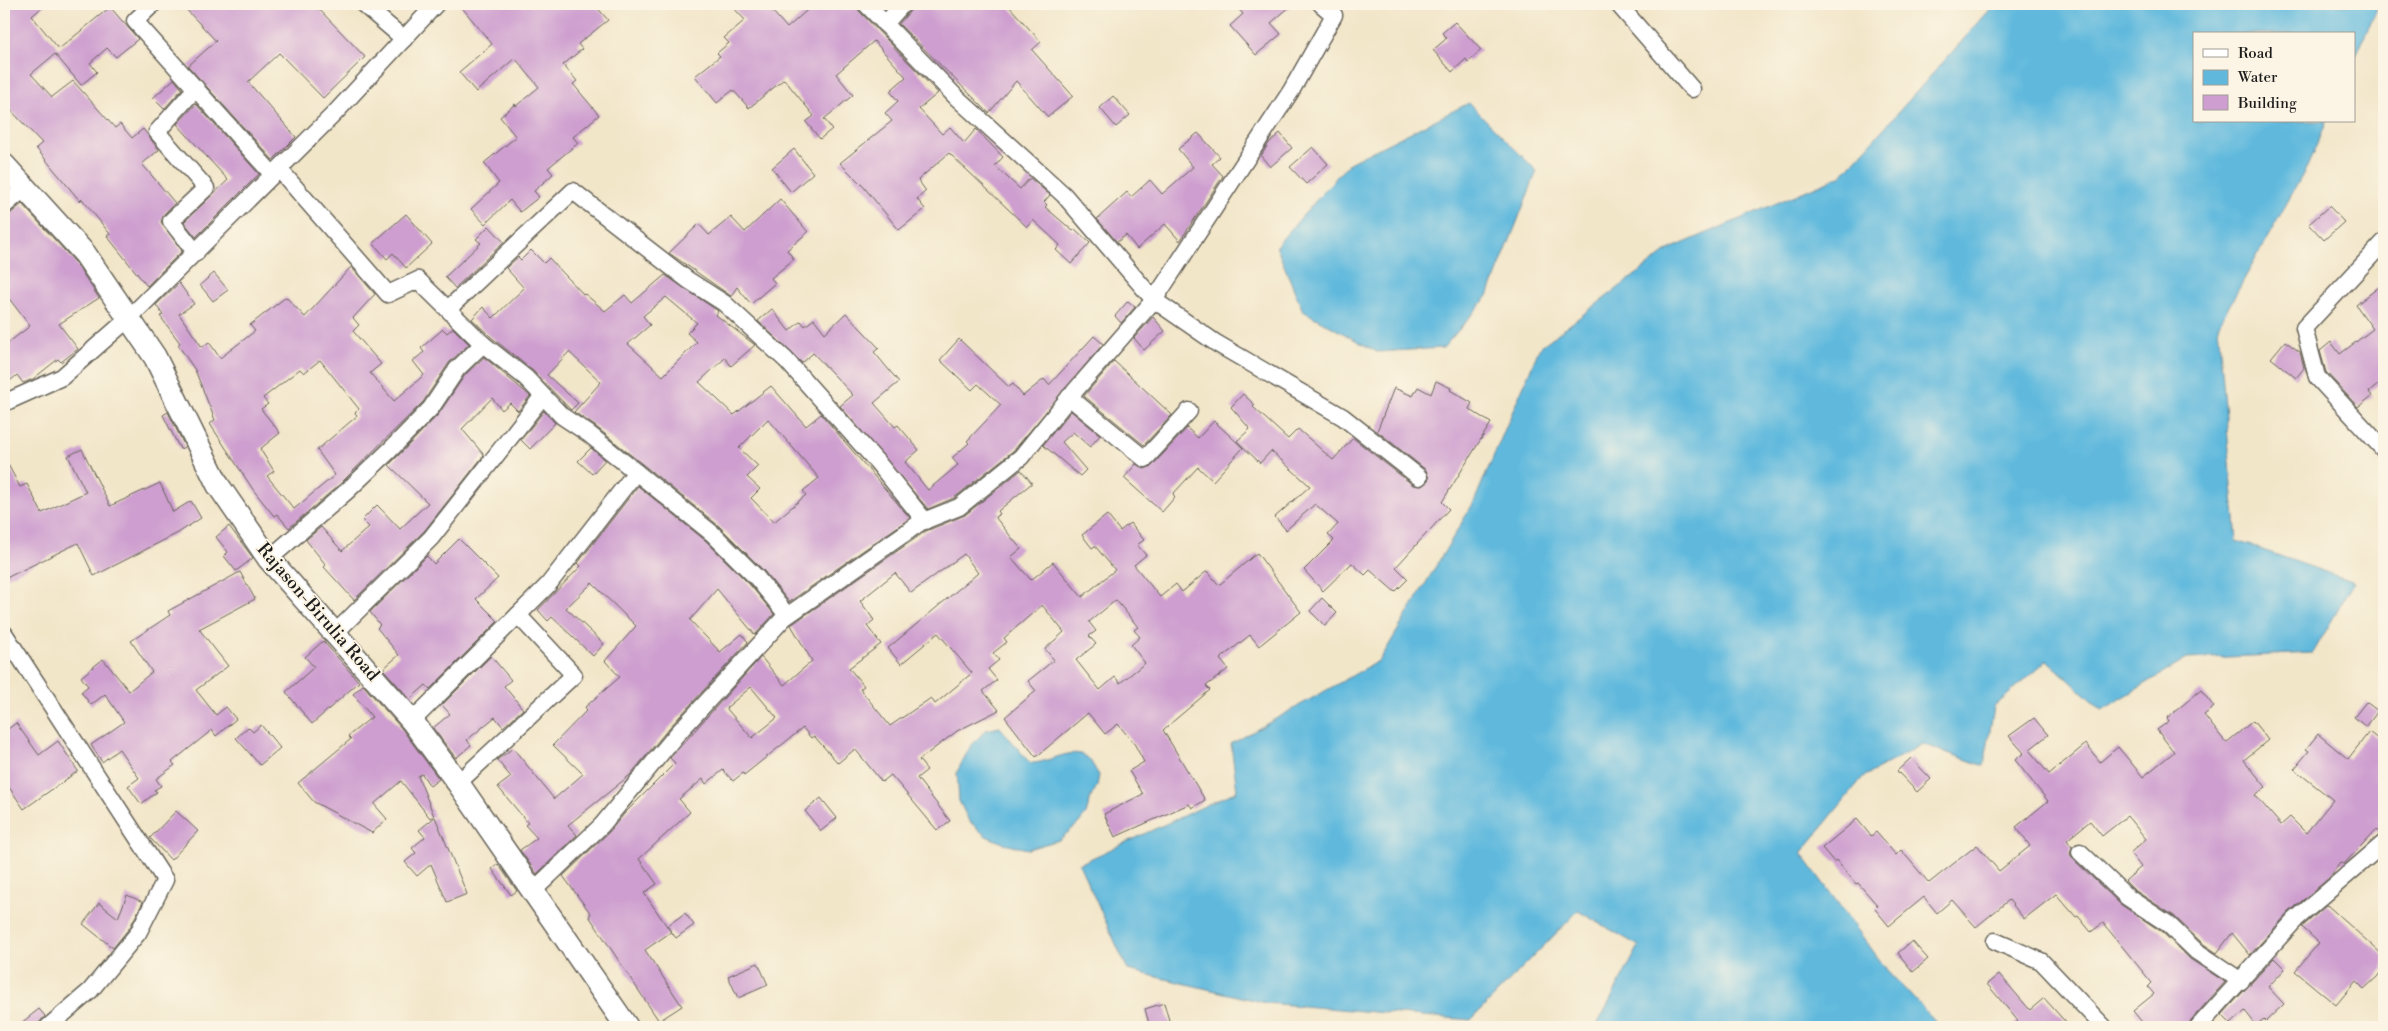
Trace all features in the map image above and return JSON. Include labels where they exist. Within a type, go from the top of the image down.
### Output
[{"type":"street","points":[[153,4],[135,21],[388,294],[418,280],[483,344],[526,378],[562,416],[589,434],[713,534],[757,578],[787,615]]},
{"type":"street","points":[[363,4],[404,39]]},
{"type":"street","points":[[4,403],[62,377],[128,319],[276,172],[436,4]]},
{"type":"street","points":[[866,4],[956,97],[1064,195],[1154,300],[1216,343],[1343,417],[1419,477]]},
{"type":"street","points":[[885,24],[903,4]]},
{"type":"street","points":[[533,891],[602,825],[677,734],[787,615],[925,521],[959,507],[1021,457],[1069,397],[1154,300],[1291,91],[1334,14],[1321,4]]},
{"type":"street","points":[[1618,4],[1692,89]]},
{"type":"street","points":[[196,88],[157,132],[206,188],[171,221],[196,253]]},
{"type":"street","name":"Rajason-Birulia Road","points":[[4,165],[85,254],[155,357],[218,485],[269,558],[412,721],[458,783],[627,1027]]},
{"type":"street","points":[[4,206],[25,188]]},
{"type":"street","points":[[448,309],[573,191],[688,280],[724,302],[786,360],[878,463],[925,521]]},
{"type":"street","points":[[2384,242],[2304,328],[2317,377],[2384,450]]},
{"type":"street","points":[[269,558],[347,491],[390,450],[431,408],[457,369],[483,344]]},
{"type":"street","points":[[334,634],[431,538],[542,397]]},
{"type":"street","points":[[1069,397],[1146,459],[1189,411]]},
{"type":"street","points":[[412,721],[548,585],[636,472]]},
{"type":"street","points":[[458,783],[574,675],[518,615]]},
{"type":"street","points":[[4,633],[165,880],[138,933],[90,991],[48,1027]]},
{"type":"street","points":[[2198,1027],[2296,919],[2384,843]]},
{"type":"street","points":[[2080,852],[2134,903],[2168,924],[2196,952],[2241,981]]},
{"type":"street","points":[[1996,941],[2041,961],[2104,1027]]},
{"type":"water","points":[[1995,4],[2379,4],[2356,56],[2356,32],[2193,32],[2193,122],[2327,122],[2307,167],[2218,326],[2237,541],[2354,582],[2313,653],[2187,659],[2102,710],[2047,660],[1994,707],[1984,766],[1923,744],[1863,777],[1801,853],[1887,970],[1940,1027],[1596,1027],[1639,946],[1578,911],[1471,1020],[1266,1003],[1128,970],[1079,864],[1237,791],[1231,744],[1380,660],[1474,502],[1540,347],[1670,249],[1842,175]]},
{"type":"water","points":[[1469,103],[1537,171],[1488,296],[1443,348],[1377,352],[1303,311],[1276,246],[1349,163]]},
{"type":"water","points":[[1000,727],[1030,763],[1037,763],[1072,753],[1079,754],[1089,760],[1099,775],[1097,786],[1091,797],[1086,814],[1078,824],[1059,840],[1028,849],[1008,845],[986,836],[969,821],[959,801],[957,772],[970,747],[986,730]]},
{"type":"building","points":[[4,4],[46,4],[32,16],[59,49],[110,7],[138,39],[116,57],[107,48],[90,63],[97,72],[81,85],[55,54],[31,74],[52,97],[73,81],[115,128],[120,124],[132,138],[143,129],[159,150],[142,164],[175,203],[164,214],[161,222],[182,251],[147,286],[107,236],[110,234],[82,199],[80,201],[36,148],[42,143],[4,103]]},
{"type":"building","points":[[181,4],[314,4],[365,57],[323,98],[279,53],[248,82],[296,137],[273,160],[188,66],[216,41]]},
{"type":"building","points":[[459,4],[594,4],[608,20],[578,44],[582,49],[563,65],[577,81],[573,84],[599,115],[573,137],[578,143],[548,168],[553,174],[534,191],[539,197],[520,212],[510,200],[485,224],[471,209],[499,183],[484,163],[516,137],[500,117],[539,87],[515,58],[476,92],[459,72],[492,44]]},
{"type":"building","points":[[730,4],[766,4],[787,28],[814,4],[856,4],[859,11],[938,93],[919,109],[942,134],[950,127],[964,143],[976,129],[1003,157],[995,166],[1020,189],[1030,178],[1050,195],[1044,202],[1047,205],[1045,207],[1073,231],[1075,229],[1090,243],[1071,264],[1056,250],[1060,245],[1033,220],[1027,227],[949,153],[918,180],[926,191],[917,199],[925,209],[899,230],[863,186],[840,163],[892,121],[885,113],[898,101],[890,91],[906,77],[874,41],[836,74],[853,95],[824,119],[832,129],[820,139],[806,122],[814,116],[784,79],[749,108],[733,90],[717,103],[695,76],[720,56],[717,53],[729,43],[724,38],[745,20]]},
{"type":"building","points":[[913,4],[1007,4],[1041,42],[1032,50],[1073,96],[1048,117],[1016,81],[989,113],[899,24],[910,11]]},
{"type":"building","points":[[1234,4],[1293,4],[1271,23],[1281,34],[1256,55],[1230,26],[1243,14]]},
{"type":"building","points":[[1455,22],[1481,50],[1468,62],[1466,59],[1452,72],[1433,50],[1447,38],[1442,33]]},
{"type":"building","points":[[174,79],[182,89],[164,109],[153,98]]},
{"type":"building","points":[[1113,96],[1130,115],[1116,127],[1100,108]]},
{"type":"building","points":[[196,104],[259,174],[196,237],[184,222],[228,180],[177,124]]},
{"type":"building","points":[[1198,133],[1220,157],[1212,164],[1223,176],[1180,241],[1165,224],[1137,249],[1126,235],[1117,242],[1097,219],[1127,192],[1131,197],[1150,180],[1162,194],[1193,167],[1178,149]]},
{"type":"building","points":[[1280,133],[1292,148],[1270,167],[1261,156],[1269,143]]},
{"type":"building","points":[[1313,147],[1328,164],[1306,184],[1290,167]]},
{"type":"building","points":[[794,149],[813,173],[791,192],[772,168]]},
{"type":"building","points":[[780,199],[808,232],[787,250],[794,259],[771,278],[775,283],[751,304],[737,287],[731,296],[669,253],[699,224],[709,235],[731,217],[745,232]]},
{"type":"building","points":[[22,204],[75,262],[99,298],[59,324],[78,349],[61,362],[58,359],[33,379],[23,383],[17,375],[4,386],[4,346],[30,326],[4,292],[4,216],[10,214]]},
{"type":"building","points":[[2329,206],[2344,222],[2324,240],[2309,224]]},
{"type":"building","points":[[406,214],[432,244],[406,268],[393,253],[387,259],[373,243]]},
{"type":"building","points":[[489,226],[504,242],[455,288],[445,277],[481,243],[476,239]]},
{"type":"building","points":[[531,250],[544,263],[549,258],[584,295],[605,311],[625,295],[632,303],[665,275],[718,311],[716,315],[755,345],[731,366],[725,358],[699,382],[734,415],[771,386],[806,426],[821,414],[910,518],[789,602],[764,571],[719,526],[595,426],[574,412],[601,382],[569,352],[547,375],[578,403],[571,410],[533,371],[472,319],[483,307],[493,318],[524,288],[506,268],[518,257],[521,260]],"holes":[[[666,297],[697,323],[687,333],[697,342],[663,376],[628,344],[650,325],[643,316]],[[768,419],[819,478],[803,491],[806,495],[774,522],[751,498],[760,489],[747,477],[758,466],[739,448]]]},
{"type":"building","points":[[351,267],[375,294],[353,318],[359,325],[353,331],[381,364],[370,373],[394,401],[424,375],[413,361],[424,352],[421,348],[443,329],[447,333],[453,328],[469,344],[449,363],[423,402],[340,484],[289,528],[277,514],[274,516],[254,491],[210,424],[215,420],[195,370],[178,345],[180,343],[160,316],[163,315],[156,305],[179,283],[194,304],[179,314],[202,347],[209,342],[220,358],[255,331],[250,325],[286,297],[305,317]],"holes":[[[320,360],[359,409],[355,413],[357,416],[317,450],[335,475],[294,509],[267,476],[274,471],[260,449],[280,433],[261,409],[268,404],[263,398],[300,369],[304,373]]]},
{"type":"building","points":[[214,273],[228,290],[213,301],[200,285]]},
{"type":"building","points":[[2384,283],[2384,380],[2369,392],[2372,396],[2358,407],[2326,372],[2320,351],[2331,342],[2340,354],[2373,329],[2356,305]]},
{"type":"building","points":[[1128,301],[1135,307],[1121,323],[1115,316]]},
{"type":"building","points":[[772,309],[789,331],[801,321],[805,326],[814,319],[825,333],[846,313],[879,348],[874,352],[899,382],[874,403],[895,427],[898,425],[919,450],[905,462],[928,490],[958,465],[952,458],[969,443],[967,441],[1001,405],[978,384],[972,390],[940,360],[959,339],[1009,387],[1013,384],[1023,396],[1044,379],[1049,385],[1094,336],[1103,344],[1014,450],[954,498],[928,509],[840,406],[853,395],[813,353],[802,363],[758,321]]},
{"type":"building","points":[[1153,317],[1165,331],[1144,350],[1134,338]]},
{"type":"building","points":[[2285,341],[2300,352],[2304,368],[2296,378],[2271,358]]},
{"type":"building","points":[[484,357],[530,396],[518,411],[510,403],[502,410],[492,398],[462,429],[484,455],[425,530],[354,600],[324,567],[326,565],[306,540],[321,527],[342,551],[369,527],[362,520],[377,505],[400,529],[428,503],[389,465],[438,415],[465,375]]},
{"type":"building","points":[[1114,361],[1172,415],[1144,445],[1084,396]]},
{"type":"building","points":[[1436,381],[1451,388],[1450,390],[1472,403],[1469,409],[1491,423],[1442,502],[1449,509],[1396,567],[1408,579],[1395,592],[1370,570],[1365,575],[1352,563],[1323,591],[1304,570],[1334,540],[1328,535],[1338,524],[1315,504],[1286,530],[1275,517],[1310,486],[1271,451],[1260,463],[1237,441],[1250,429],[1231,407],[1243,394],[1255,405],[1253,407],[1288,439],[1298,429],[1333,460],[1353,438],[1413,485],[1422,486],[1429,479],[1426,470],[1377,431],[1394,388],[1413,396],[1418,387],[1431,394]]},
{"type":"building","points":[[544,411],[555,423],[530,449],[521,440]]},
{"type":"building","points":[[1071,411],[1100,435],[1090,447],[1073,432],[1062,442],[1086,470],[1080,476],[1043,445]]},
{"type":"building","points":[[168,412],[185,447],[180,449],[163,415]]},
{"type":"building","points":[[1214,421],[1243,448],[1213,481],[1198,467],[1173,494],[1175,497],[1162,512],[1124,478],[1136,464],[1144,469],[1152,466],[1187,428],[1198,438]]},
{"type":"building","points":[[591,448],[605,460],[592,474],[578,461]]},
{"type":"building","points":[[82,449],[110,506],[160,483],[173,512],[191,501],[201,518],[178,533],[94,576],[78,543],[4,579],[4,457],[20,487],[27,484],[42,513],[86,492],[68,456]]},
{"type":"building","points":[[1021,470],[1032,483],[998,511],[1000,514],[995,517],[1021,549],[1011,557],[1031,580],[1053,562],[1082,597],[1115,570],[1095,546],[1092,548],[1082,535],[1107,515],[1120,531],[1130,523],[1144,540],[1137,545],[1146,555],[1134,565],[1160,597],[1176,584],[1182,592],[1207,571],[1219,585],[1257,553],[1301,612],[1259,646],[1250,635],[1220,659],[1228,669],[1206,686],[1210,690],[1163,730],[1205,800],[1192,808],[1189,804],[1115,837],[1104,814],[1143,794],[1129,771],[1144,762],[1135,745],[1118,724],[1105,734],[1088,713],[1036,757],[1005,717],[1036,691],[1028,681],[1054,660],[1045,649],[1064,632],[1042,605],[1004,638],[1007,642],[993,653],[999,660],[988,669],[997,680],[983,691],[999,710],[957,731],[919,760],[927,770],[917,778],[950,821],[937,830],[891,775],[882,782],[855,749],[838,763],[814,736],[811,738],[803,728],[744,775],[743,773],[733,781],[723,770],[706,784],[703,779],[679,799],[690,812],[639,859],[657,884],[644,893],[671,932],[645,950],[682,1006],[659,1021],[589,916],[591,914],[563,876],[609,832],[625,813],[675,763],[670,758],[761,657],[784,685],[812,661],[791,625],[926,531],[965,515]],"holes":[[[964,554],[978,573],[888,648],[901,664],[938,633],[972,673],[935,704],[931,698],[890,726],[860,689],[864,686],[849,668],[881,644],[867,626],[874,620],[860,601],[895,573],[911,593]],[[1116,600],[1138,627],[1134,630],[1140,637],[1131,645],[1145,663],[1120,683],[1115,677],[1100,690],[1076,660],[1096,644],[1089,636],[1096,631],[1089,622]],[[751,687],[777,718],[752,738],[726,708]]]},
{"type":"building","points":[[638,486],[706,541],[750,585],[774,614],[755,635],[717,589],[690,620],[720,652],[742,634],[748,642],[669,728],[630,775],[568,825],[577,835],[537,874],[520,850],[537,838],[525,825],[528,823],[498,787],[511,777],[497,760],[513,748],[554,799],[583,774],[553,745],[587,710],[585,707],[620,677],[605,661],[636,626],[592,583],[566,608],[604,644],[593,656],[552,617],[548,621],[538,610],[581,566],[578,563]]},
{"type":"building","points":[[229,526],[253,558],[236,571],[224,556],[228,552],[216,537]]},
{"type":"building","points":[[459,539],[498,578],[476,599],[498,621],[430,689],[426,685],[410,699],[383,669],[399,655],[377,628],[380,625],[370,612],[427,556],[434,564]]},
{"type":"building","points":[[240,572],[255,599],[199,629],[228,666],[196,690],[216,715],[226,707],[236,719],[216,736],[212,730],[172,762],[175,765],[156,779],[161,786],[154,790],[157,792],[141,804],[128,786],[139,778],[119,749],[102,762],[91,745],[124,722],[105,694],[91,705],[81,692],[88,686],[81,677],[103,659],[129,691],[152,672],[131,641],[170,615],[168,611]]},
{"type":"building","points":[[1322,598],[1337,613],[1325,626],[1310,611]]},
{"type":"building","points":[[323,641],[359,682],[312,724],[286,692],[314,667],[305,657]]},
{"type":"building","points":[[491,656],[511,680],[504,686],[523,709],[503,727],[495,717],[467,740],[471,745],[456,758],[433,728],[450,714],[442,705]]},
{"type":"building","points":[[363,685],[402,729],[439,779],[430,786],[422,774],[418,776],[434,816],[430,818],[401,781],[374,804],[387,819],[372,833],[314,802],[298,783],[351,739],[348,736],[372,717],[353,694]]},
{"type":"building","points":[[2201,690],[2214,707],[2204,715],[2226,743],[2253,721],[2268,740],[2244,760],[2266,787],[2255,795],[2281,825],[2290,817],[2306,833],[2333,800],[2294,769],[2309,751],[2306,749],[2318,734],[2348,759],[2369,732],[2384,744],[2384,833],[2376,830],[2344,864],[2340,863],[2329,878],[2289,912],[2250,955],[2232,933],[2217,953],[2202,943],[2174,916],[2133,889],[2125,881],[2141,867],[2130,853],[2146,839],[2127,816],[2102,836],[2090,821],[2067,840],[2072,847],[2070,854],[2073,859],[2120,904],[2162,932],[2190,959],[2225,982],[2191,1020],[2188,1027],[2146,1027],[2133,1011],[2154,994],[2148,987],[2152,983],[2103,923],[2091,932],[2056,894],[2024,919],[2009,900],[1976,927],[1952,900],[1937,913],[1924,897],[1889,926],[1875,909],[1878,906],[1836,860],[1834,862],[1822,848],[1857,819],[1871,836],[1876,832],[1896,855],[1901,850],[1929,883],[1977,845],[1999,871],[2030,846],[2016,827],[2048,801],[2015,760],[2024,753],[2009,736],[2034,718],[2048,735],[2029,750],[2049,774],[2086,744],[2100,762],[2118,747],[2143,777],[2174,752],[2157,730],[2169,721],[2167,718]]},
{"type":"building","points":[[2366,702],[2378,711],[2366,727],[2354,717]]},
{"type":"building","points":[[16,723],[39,755],[58,741],[78,771],[24,809],[4,780],[4,732]]},
{"type":"building","points":[[261,725],[280,748],[260,765],[236,738],[248,727],[253,732]]},
{"type":"building","points":[[1911,758],[1931,779],[1917,792],[1897,771]]},
{"type":"building","points":[[821,798],[837,818],[821,831],[805,811]]},
{"type":"building","points":[[176,811],[198,831],[171,860],[150,838]]},
{"type":"building","points":[[435,817],[467,894],[447,902],[431,864],[417,876],[405,862],[416,853],[412,848],[425,837],[419,830]]},
{"type":"building","points":[[498,864],[517,891],[511,895],[492,869]]},
{"type":"building","points":[[127,895],[143,902],[130,927],[113,948],[83,924],[99,903],[118,918]]},
{"type":"building","points":[[2327,905],[2384,956],[2384,968],[2377,977],[2364,989],[2356,981],[2336,1005],[2295,971],[2319,943],[2302,927]]},
{"type":"building","points":[[685,913],[694,925],[676,938],[667,926]]},
{"type":"building","points":[[1912,941],[1928,959],[1913,972],[1898,953]]},
{"type":"building","points":[[2274,958],[2285,969],[2268,987],[2284,1004],[2266,1021],[2264,1019],[2256,1025],[2245,1011],[2231,1024],[2222,1015]]},
{"type":"building","points":[[758,963],[768,985],[738,998],[728,976]]},
{"type":"building","points":[[1999,974],[2030,1010],[2044,998],[2070,1027],[2011,1027],[2018,1021],[1987,984]]},
{"type":"building","points":[[1164,1003],[1171,1027],[1150,1027],[1145,1009]]},
{"type":"building","points":[[39,1009],[45,1016],[38,1027],[16,1027]]}]
